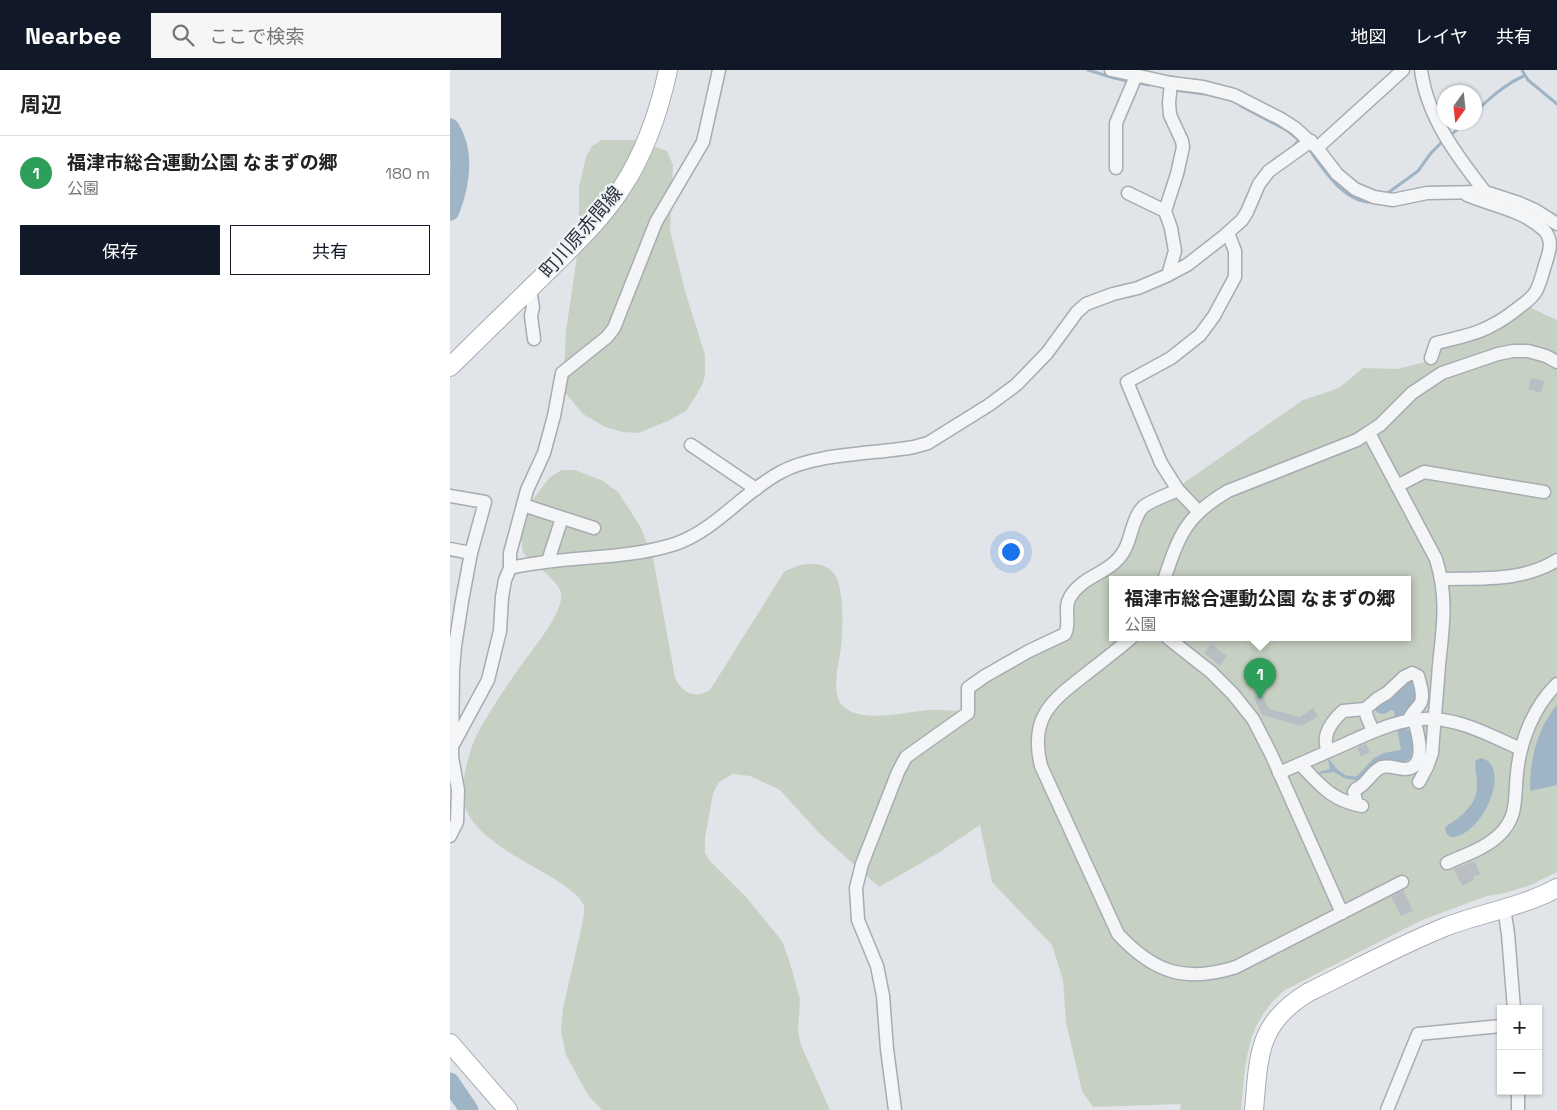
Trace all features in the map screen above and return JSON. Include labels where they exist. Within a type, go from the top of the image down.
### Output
[{"type":"street","name":"町川原赤間線","points":[[450,367],[530,290],[580,239],[608,207],[635,166],[647,139],[657,114],[668,70]]},
{"type":"street","points":[[454,743],[488,680],[500,631],[502,597],[505,580],[510,568],[510,553],[527,490],[544,453],[554,416],[562,373],[608,337],[614,328],[656,222],[703,142],[719,70]]},
{"type":"street","points":[[1111,70],[1171,83],[1203,87],[1234,95],[1281,119],[1314,144],[1337,174],[1355,189],[1380,198],[1393,200],[1427,193],[1485,192],[1520,203],[1557,224]]},
{"type":"street","points":[[510,568],[548,561],[644,552],[674,544],[690,538],[780,472],[799,464],[914,447],[928,443],[989,405],[1016,385],[1047,353],[1076,312],[1086,304],[1113,294],[1138,288],[1168,275],[1187,265],[1228,233],[1247,212],[1259,184],[1269,171],[1314,144],[1403,70]]},
{"type":"street","points":[[1421,70],[1434,113],[1445,136],[1458,157],[1485,192]]},
{"type":"street","points":[[1116,168],[1116,123],[1136,76]]},
{"type":"street","points":[[1168,275],[1175,251],[1165,211],[1177,174],[1183,147],[1170,115],[1171,83]]},
{"type":"street","points":[[1431,358],[1436,342],[1481,332],[1503,320],[1531,298],[1538,289],[1551,247],[1549,237],[1544,230],[1516,211],[1486,203],[1460,192]]},
{"type":"street","points":[[1128,193],[1165,211]]},
{"type":"street","points":[[1199,512],[1178,490],[1161,462],[1127,382],[1171,358],[1200,336],[1214,316],[1235,277],[1234,251],[1228,233]]},
{"type":"street","points":[[530,290],[533,307],[531,316],[534,339]]},
{"type":"street","points":[[1165,576],[1176,545],[1186,527],[1199,512],[1214,500],[1228,491],[1341,447],[1369,433],[1428,380],[1442,373],[1498,354],[1513,351],[1528,351],[1546,356],[1557,362]]},
{"type":"street","points":[[1369,433],[1436,559],[1442,578],[1444,598],[1432,753],[1419,782]]},
{"type":"street","points":[[691,445],[756,489]]},
{"type":"street","points":[[1397,486],[1424,472],[1544,492]]},
{"type":"street","points":[[895,1110],[887,1050],[883,996],[876,966],[858,920],[856,888],[862,864],[898,772],[906,757],[968,713],[968,688],[1029,651],[1065,634],[1068,628],[1066,610],[1069,598],[1087,578],[1112,565],[1119,559],[1144,506],[1178,490]]},
{"type":"street","points":[[450,496],[485,502],[472,553],[456,600],[452,722],[454,743],[453,765],[458,790],[457,822],[450,836]]},
{"type":"street","points":[[523,505],[594,528]]},
{"type":"street","points":[[548,561],[562,518]]},
{"type":"street","points":[[450,550],[472,553]]},
{"type":"street","points":[[1442,578],[1517,576],[1539,570],[1557,560]]},
{"type":"street","points":[[1127,641],[1062,692],[1050,704],[1043,715],[1038,732],[1037,750],[1041,766],[1118,934],[1139,956],[1160,968],[1188,975],[1219,973],[1236,967],[1402,882]]},
{"type":"street","points":[[1172,641],[1211,672],[1233,694],[1252,719],[1279,773],[1342,913]]},
{"type":"street","points":[[1300,764],[1327,792],[1336,798],[1361,806],[1354,792],[1379,769],[1384,766],[1408,769],[1415,766],[1420,753],[1411,715],[1421,703],[1422,696],[1418,676],[1412,673],[1404,677],[1387,694],[1377,699],[1366,709],[1349,709],[1339,714],[1325,738],[1328,751]]},
{"type":"street","points":[[1447,863],[1492,842],[1508,825],[1517,799],[1517,773],[1521,749],[1533,718],[1542,702],[1557,684]]},
{"type":"street","points":[[1366,709],[1373,731]]},
{"type":"street","points":[[1279,773],[1373,731],[1412,720],[1434,719],[1468,726],[1521,749]]},
{"type":"street","points":[[1254,1110],[1259,1061],[1264,1042],[1271,1024],[1296,1000],[1446,926],[1536,898],[1557,888]]},
{"type":"street","points":[[1504,908],[1514,1005]]},
{"type":"street","points":[[1387,1110],[1418,1034],[1497,1026]]},
{"type":"street","points":[[450,1043],[508,1110]]},
{"type":"street","points":[[1518,1095],[1518,1110]]},
{"type":"green space","points":[[602,140],[635,140],[667,151],[673,165],[670,230],[685,291],[705,355],[703,383],[686,411],[668,421],[638,433],[623,432],[605,427],[583,414],[563,390],[566,331],[579,242],[579,187],[586,157],[592,146]]},
{"type":"green space","points":[[1529,307],[1557,320],[1557,872],[1531,885],[1487,896],[1422,920],[1285,990],[1262,1016],[1255,1030],[1250,1044],[1244,1076],[1241,1110],[1180,1110],[1181,1104],[1093,1107],[1082,1091],[1066,1022],[1063,980],[1052,945],[992,882],[980,825],[935,855],[879,887],[819,833],[780,790],[750,776],[733,774],[719,782],[713,793],[705,838],[705,853],[710,861],[746,897],[782,941],[800,999],[798,1031],[801,1045],[830,1110],[602,1110],[588,1095],[566,1055],[561,1031],[563,1008],[583,921],[583,903],[569,889],[516,857],[483,833],[471,819],[464,802],[464,776],[474,741],[502,692],[552,622],[561,601],[559,588],[545,572],[523,553],[521,537],[523,521],[533,499],[550,477],[562,470],[575,470],[603,481],[618,492],[640,526],[653,558],[675,677],[681,687],[689,693],[699,694],[710,690],[784,572],[793,567],[814,564],[824,566],[832,571],[839,586],[842,603],[842,631],[836,686],[839,701],[843,706],[851,711],[872,716],[932,710],[963,711],[962,688],[1063,632],[1063,608],[1118,555],[1132,519],[1303,400],[1339,388],[1363,368],[1397,369],[1433,360],[1438,347]]},
{"type":"water","points":[[1414,678],[1418,693],[1407,730],[1411,731],[1413,735],[1411,758],[1403,763],[1382,761],[1358,781],[1344,778],[1334,772],[1319,774],[1319,772],[1330,769],[1329,759],[1337,769],[1347,776],[1357,776],[1374,758],[1384,753],[1401,750],[1394,711],[1391,710],[1384,714],[1378,713],[1375,710],[1377,705],[1405,682]]},
{"type":"water","points":[[1557,705],[1557,785],[1530,791],[1531,768],[1539,735]]},
{"type":"water","points":[[1481,758],[1490,763],[1494,773],[1494,786],[1490,800],[1483,814],[1473,826],[1462,834],[1450,837],[1446,833],[1445,827],[1457,819],[1472,804],[1475,798],[1477,784],[1475,763],[1476,760]]},
{"type":"building","points":[[1531,378],[1544,381],[1541,393],[1528,389]]},
{"type":"building","points":[[1211,644],[1227,656],[1220,666],[1204,653]]},
{"type":"building","points":[[1262,694],[1269,709],[1300,717],[1313,708],[1318,716],[1302,726],[1262,715],[1254,698]]},
{"type":"building","points":[[1366,744],[1370,752],[1361,757],[1357,748]]},
{"type":"building","points":[[1475,861],[1480,874],[1473,877],[1474,880],[1462,886],[1454,869]]},
{"type":"building","points":[[1403,890],[1413,911],[1401,916],[1391,897]]},
{"type":"waterway","points":[[1088,70],[1128,81]]},
{"type":"waterway","points":[[1522,70],[1528,80],[1557,104]]},
{"type":"waterway","points":[[1482,105],[1491,97],[1524,76]]},
{"type":"waterway","points":[[1139,83],[1149,85]]},
{"type":"waterway","points":[[1174,90],[1212,95]]},
{"type":"waterway","points":[[1241,106],[1288,131],[1299,140],[1293,147]]},
{"type":"waterway","points":[[450,128],[455,138],[460,159],[459,180],[450,211]]},
{"type":"waterway","points":[[1450,136],[1456,130]]},
{"type":"waterway","points":[[1385,195],[1418,171],[1442,142]]},
{"type":"waterway","points":[[1311,152],[1323,169],[1345,192],[1354,198],[1374,202]]},
{"type":"waterway","points":[[450,1082],[469,1110]]},
{"type":"place","name":"福津市総合運動公園 なまずの郷","points":[[1260,699]]}]
